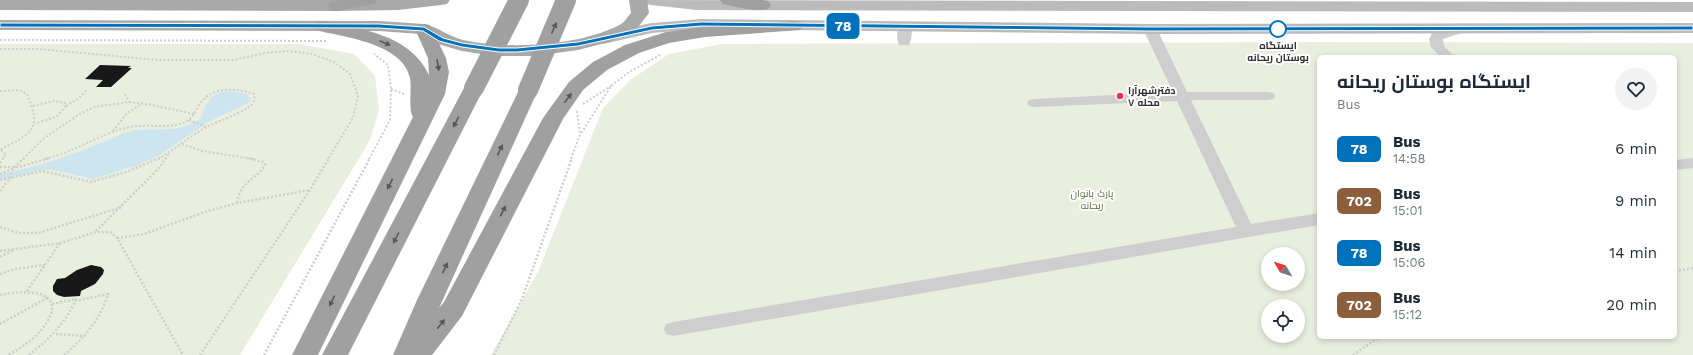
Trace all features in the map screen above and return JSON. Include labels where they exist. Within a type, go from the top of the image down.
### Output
[{"type":"highway","points":[[337,6],[369,0]]},
{"type":"highway","points":[[335,355],[519,0]]},
{"type":"highway","points":[[406,355],[528,90],[566,0]]},
{"type":"highway","points":[[729,0],[762,5]]},
{"type":"highway","points":[[417,355],[453,308],[553,118],[576,86],[600,66],[632,49],[666,38],[705,32],[794,26]]},
{"type":"highway","points":[[305,355],[435,94],[439,72],[437,58],[424,29]]},
{"type":"highway","points":[[325,33],[386,43],[407,56],[419,73],[423,93],[421,122]]},
{"type":"main road","points":[[0,5],[337,6],[398,5],[442,0]]},
{"type":"main road","points":[[424,29],[426,14],[442,0]]},
{"type":"main road","points":[[603,38],[629,27],[640,13],[638,0]]},
{"type":"main road","points":[[651,0],[697,5],[1693,7]]},
{"type":"main road","points":[[0,22],[21,5]]},
{"type":"main road","points":[[1023,6],[1029,28]]},
{"type":"main road","points":[[0,25],[325,33],[379,26],[424,29],[441,39],[455,43],[499,50],[536,50],[555,48],[652,28],[701,24],[794,26],[904,35],[1029,28],[1693,28]]},
{"type":"street","points":[[1150,29],[1246,231]]},
{"type":"street","points":[[1446,55],[1438,47],[1436,39],[1438,35],[1459,29]]},
{"type":"street","points":[[1034,102],[1183,96],[1268,96]]},
{"type":"street","points":[[1677,166],[1693,163]]},
{"type":"street","points":[[673,329],[1317,219]]},
{"type":"path","points":[[0,40],[308,42],[325,33]]},
{"type":"path","points":[[0,49],[38,49],[158,60],[233,60],[266,53],[288,51],[312,54],[334,62],[350,74],[358,96],[353,118],[310,190],[200,355]]},
{"type":"path","points":[[580,135],[577,107],[611,86],[629,72],[665,52]]},
{"type":"path","points":[[264,355],[390,120],[391,89],[388,65],[372,53]]},
{"type":"path","points":[[494,355],[522,299],[580,135],[611,86]]},
{"type":"path","points":[[0,180],[44,171],[91,182],[152,162],[170,153],[206,126],[246,108],[253,103],[255,98],[254,94],[228,88],[221,90],[206,98],[189,120]]},
{"type":"path","points":[[35,124],[54,118],[63,112],[66,106],[78,99],[88,89]]},
{"type":"path","points":[[391,89],[410,97]]},
{"type":"path","points":[[0,91],[18,90],[28,94],[33,106],[35,124],[32,130],[0,150],[6,154],[0,163]]},
{"type":"path","points":[[125,94],[129,102]]},
{"type":"path","points":[[33,106],[46,102],[58,101],[65,103],[66,106]]},
{"type":"path","points":[[0,191],[10,178],[13,169],[43,139],[82,113],[102,105],[129,102],[195,114]]},
{"type":"path","points":[[113,132],[126,113],[138,105],[145,104]]},
{"type":"path","points":[[0,174],[74,150],[113,132],[139,125],[165,124],[189,120],[206,126]]},
{"type":"path","points":[[181,144],[202,151],[264,162],[265,165],[263,170],[242,186],[238,192],[237,203]]},
{"type":"path","points":[[96,232],[158,169],[170,153]]},
{"type":"path","points":[[0,167],[13,169]]},
{"type":"path","points":[[117,238],[144,234],[205,212],[237,203],[310,190]]},
{"type":"path","points":[[0,227],[11,232],[25,234],[38,233],[122,207]]},
{"type":"path","points":[[0,251],[61,243],[96,232],[110,232],[117,238],[184,355]]},
{"type":"path","points":[[26,291],[61,243]]},
{"type":"path","points":[[0,257],[15,249]]},
{"type":"path","points":[[0,274],[15,269],[45,265]]},
{"type":"path","points":[[1677,271],[1693,268]]},
{"type":"path","points":[[0,295],[26,291],[36,292],[47,298],[51,304],[52,311],[44,327],[25,344],[8,355]]},
{"type":"path","points":[[51,304],[108,294],[106,305],[99,319],[85,336],[64,355]]},
{"type":"path","points":[[0,324],[47,298]]},
{"type":"path","points":[[29,355],[55,334],[71,312],[75,301]]},
{"type":"path","points":[[55,334],[85,336]]},
{"type":"path","points":[[1353,355],[1376,339]]},
{"type":"green space","name":"پارک بانوان ریحانه","points":[[1316,42],[1693,43],[1693,355],[491,355],[538,272],[603,108],[630,80],[669,54],[722,44]]},
{"type":"green space","points":[[0,44],[299,44],[354,54],[375,76],[379,110],[370,140],[240,355],[0,355]]},
{"type":"water","points":[[227,91],[246,94],[251,99],[250,102],[208,122],[158,156],[137,165],[93,179],[55,170],[41,169],[43,164],[81,151],[124,133],[136,130],[173,129],[187,126],[200,119],[204,108],[212,97]]},
{"type":"building","points":[[100,65],[131,66],[128,68],[132,68],[111,87],[96,87],[103,80],[85,79]]},
{"type":"building","points":[[91,265],[101,267],[104,270],[103,274],[95,284],[81,291],[80,296],[64,297],[57,295],[53,291],[53,286],[57,279],[65,278],[77,270]]},
{"type":"waterway","points":[[0,177],[42,167]]},
{"type":"bus line","name":"78","points":[[0,25],[379,26],[424,29],[441,39],[462,45],[499,50],[536,50],[555,48],[652,28],[701,24],[1150,29],[1693,28]]},
{"type":"place","name":"ایستگاه بوستان ریحانه","points":[[1278,29]]},
{"type":"place","name":"دفترشهرآرا محله ۷","points":[[1120,96]]}]
